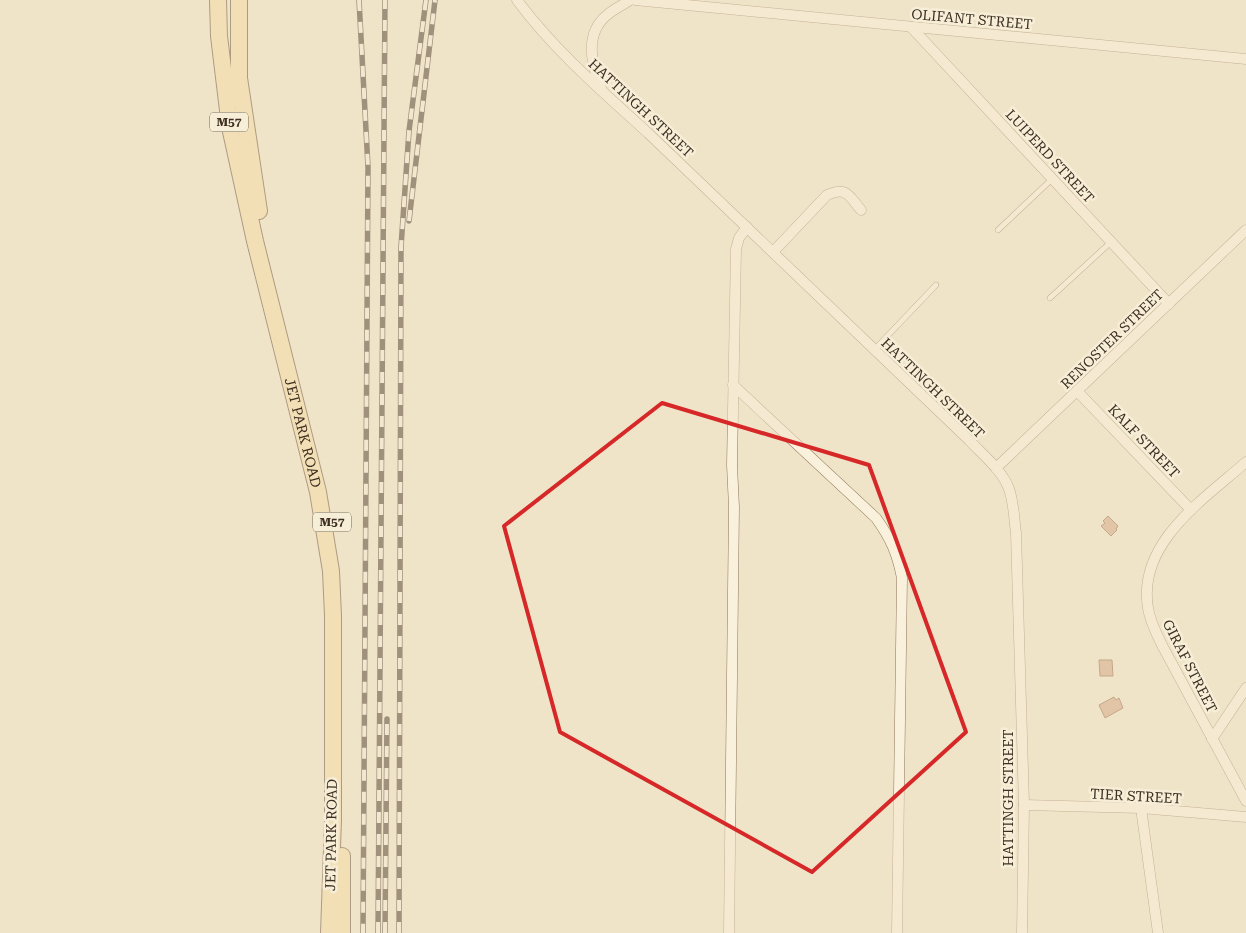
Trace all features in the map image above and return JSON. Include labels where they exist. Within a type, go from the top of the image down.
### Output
[{"type":"main road","name":"JET PARK ROAD","points":[[218,0],[219,36],[230,127],[258,250],[314,474],[330,564],[333,626],[333,820],[329,933]]},
{"type":"main road","name":"JET PARK ROAD","points":[[239,0],[240,83],[262,233],[280,309],[323,470],[336,546],[341,613],[342,933]]},
{"type":"street","name":"HATTINGH STREET","points":[[516,0],[530,18],[602,92],[747,227],[996,468],[1009,490],[1016,533],[1024,805],[1022,933]]},
{"type":"street","points":[[602,92],[591,60],[591,46],[595,33],[606,15],[630,0]]},
{"type":"street","name":"OLIFANT STREET","points":[[635,0],[1246,59]]},
{"type":"street","name":"LUIPERD STREET","points":[[911,27],[1169,304]]},
{"type":"street","points":[[773,252],[828,195],[840,190],[846,192],[861,210]]},
{"type":"street","points":[[729,933],[734,507],[732,465],[736,245],[740,234],[747,227]]},
{"type":"street","name":"RENOSTER STREET","points":[[996,468],[1246,230]]},
{"type":"street","points":[[733,385],[876,518],[889,536],[898,556],[902,578],[897,933]]},
{"type":"street","name":"KALF STREET","points":[[1077,391],[1191,510]]},
{"type":"street","name":"GIRAF STREET","points":[[1245,798],[1163,647],[1151,621],[1147,602],[1147,583],[1154,558],[1174,528],[1191,510],[1246,462]]},
{"type":"street","points":[[1212,739],[1246,688]]},
{"type":"street","name":"TIER STREET","points":[[1024,805],[1141,808],[1246,817]]},
{"type":"street","points":[[1141,808],[1158,933]]},
{"type":"lane","points":[[998,230],[1052,179]]},
{"type":"lane","points":[[1050,298],[1111,242]]},
{"type":"lane","points":[[874,350],[936,285]]},
{"type":"highlighted area","points":[[662,403],[869,465],[966,732],[812,872],[560,732],[504,526]]},
{"type":"building","points":[[1108,516],[1118,526],[1111,536],[1101,526],[1105,523],[1103,521]]},
{"type":"building","points":[[1099,660],[1112,660],[1113,676],[1100,676]]},
{"type":"building","points":[[1114,697],[1116,700],[1119,698],[1123,708],[1105,718],[1099,705]]},
{"type":"railway","points":[[359,0],[368,167],[363,933]]},
{"type":"railway","points":[[378,933],[385,0]]},
{"type":"railway","points":[[399,933],[401,247],[409,131],[426,0]]},
{"type":"railway","points":[[409,221],[435,0]]},
{"type":"railway","points":[[385,933],[387,719]]}]
